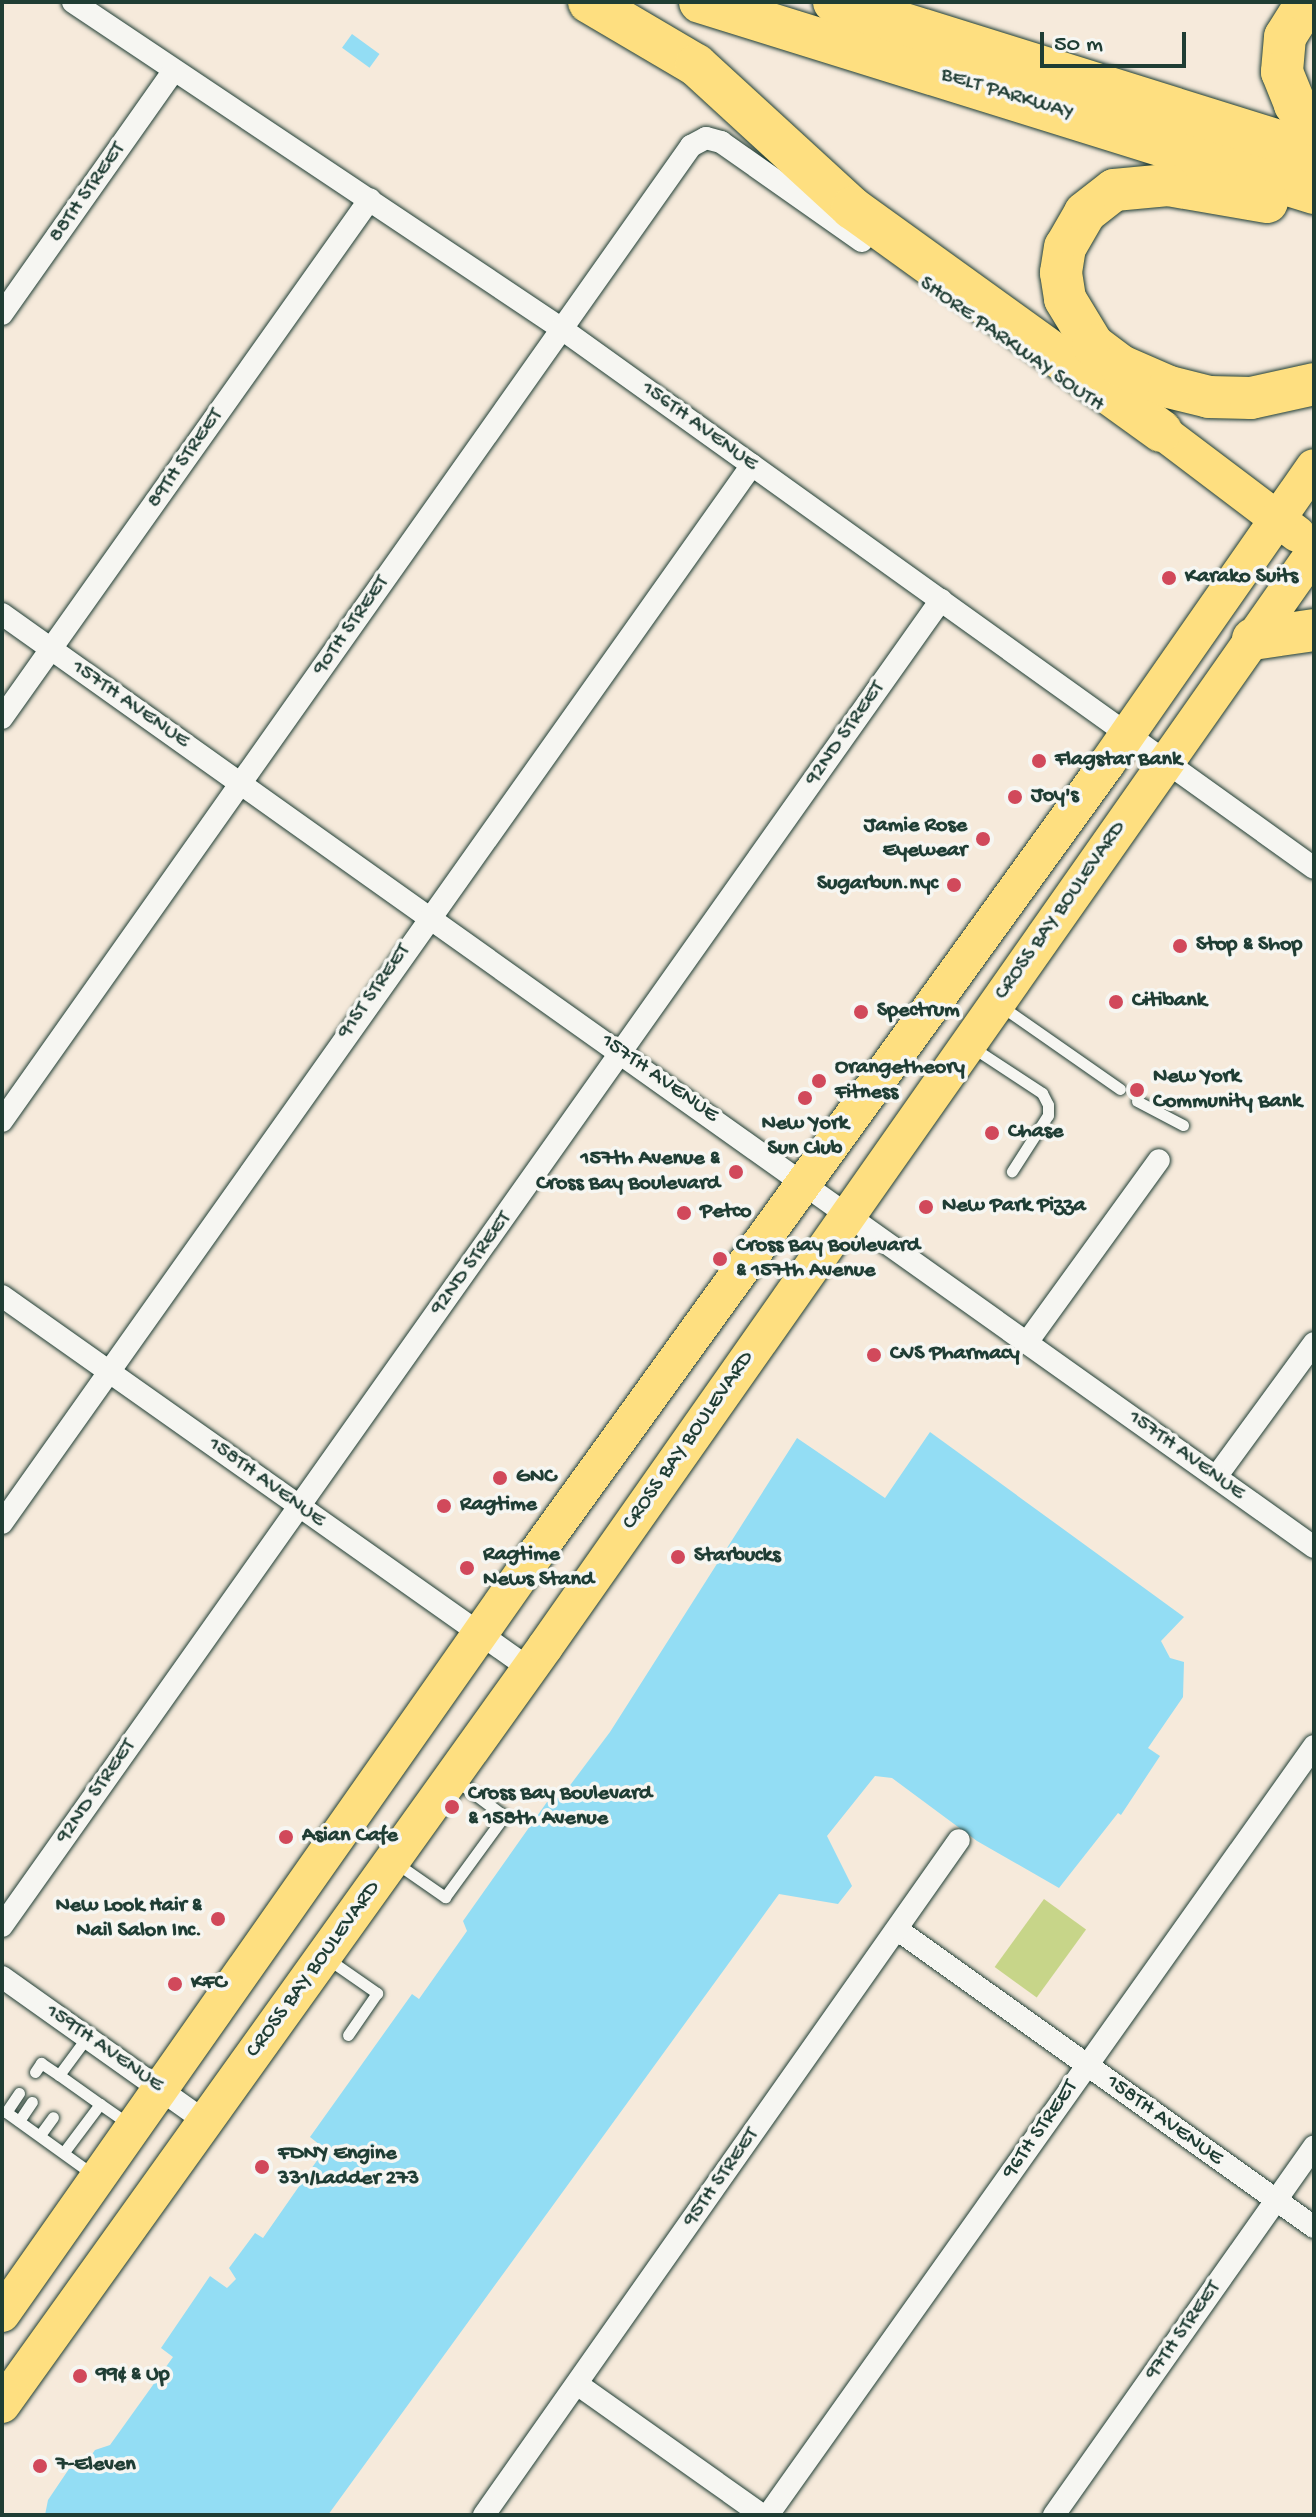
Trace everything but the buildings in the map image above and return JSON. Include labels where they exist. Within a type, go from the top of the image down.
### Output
[{"type":"highway","points":[[589,2],[696,65],[852,208],[1161,431]]},
{"type":"highway","name":"BELT PARKWAY","points":[[700,2],[1314,193]]},
{"type":"highway","name":"BELT PARKWAY","points":[[834,2],[1314,152]]},
{"type":"highway","points":[[1307,2],[1285,37],[1282,72],[1295,105],[1314,125]]},
{"type":"highway","points":[[1314,215],[1198,188],[1127,186],[1085,213],[1065,247],[1061,273],[1069,312],[1084,335],[1106,355],[1152,381],[1232,399],[1314,384]]},
{"type":"highway","points":[[1253,639],[1314,630]]},
{"type":"main road","name":"SHORE PARKWAY SOUTH","points":[[1161,431],[1278,518],[1314,550]]},
{"type":"main road","points":[[2,2314],[481,1634],[985,933],[1314,467]]},
{"type":"main road","name":"CROSS BAY BOULEVARD","points":[[2,2405],[530,1669],[847,1212],[1314,550]]},
{"type":"main road","points":[[847,1212],[847,1162],[986,963],[985,933]]},
{"type":"street","name":"156TH AVENUE","points":[[73,2],[173,72],[370,199],[562,329],[1167,759],[1314,868]]},
{"type":"street","name":"88TH STREET","points":[[2,314],[173,72]]},
{"type":"street","name":"SHORE PARKWAY SOUTH","points":[[706,138],[721,142],[1132,430],[1161,431]]},
{"type":"street","name":"90TH STREET","points":[[2,1121],[687,151],[706,138]]},
{"type":"street","name":"89TH STREET","points":[[2,718],[370,199]]},
{"type":"street","name":"91ST STREET","points":[[2,1523],[752,465]]},
{"type":"street","name":"92ND STREET","points":[[2,1926],[941,600]]},
{"type":"street","name":"157TH AVENUE","points":[[2,614],[1314,1547]]},
{"type":"street","points":[[1028,1341],[1159,1160]]},
{"type":"street","name":"158TH AVENUE","points":[[2,1296],[530,1669]]},
{"type":"street","points":[[1216,1477],[1314,1343]]},
{"type":"street","name":"96TH STREET","points":[[768,2515],[1314,1746]]},
{"type":"street","name":"95TH STREET","points":[[484,2515],[959,1840]]},
{"type":"street","name":"158TH AVENUE","points":[[898,1930],[1314,2227]]},
{"type":"street","name":"159TH AVENUE","points":[[2,1977],[205,2121]]},
{"type":"street","name":"97TH STREET","points":[[1054,2515],[1314,2147]]},
{"type":"street","points":[[577,2384],[762,2515]]},
{"type":"lane","points":[[997,1003],[1120,1089]]},
{"type":"lane","points":[[968,1044],[1042,1093],[1048,1105],[1048,1115],[1012,1171]]},
{"type":"lane","points":[[1137,1101],[1183,1125]]},
{"type":"lane","points":[[393,1860],[445,1897],[504,1816],[452,1777]]},
{"type":"lane","points":[[324,1956],[377,1993],[348,2035]]},
{"type":"lane","points":[[54,2076],[87,2037]]},
{"type":"lane","points":[[35,2072],[41,2063],[72,2092],[100,2104],[133,2128]]},
{"type":"lane","points":[[19,2093],[6,2112],[98,2178]]},
{"type":"lane","points":[[19,2121],[32,2102]]},
{"type":"lane","points":[[64,2152],[100,2104]]},
{"type":"lane","points":[[40,2135],[53,2117]]},
{"type":"green space","points":[[1044,1899],[1086,1930],[1037,1998],[995,1967]]},
{"type":"water","points":[[352,34],[380,54],[370,68],[342,48]]},
{"type":"water","points":[[930,1432],[1184,1617],[1161,1641],[1170,1658],[1184,1662],[1183,1697],[1148,1748],[1160,1756],[1121,1815],[1118,1813],[1059,1888],[977,1841],[892,1778],[875,1776],[827,1836],[852,1886],[838,1904],[779,1894],[328,2515],[45,2515],[48,2500],[77,2457],[86,2463],[95,2450],[110,2445],[173,2357],[161,2348],[210,2276],[227,2288],[236,2279],[229,2268],[255,2233],[263,2238],[325,2149],[310,2137],[412,1994],[419,1999],[467,1931],[463,1921],[547,1802],[562,1796],[610,1732],[797,1438],[885,1498]]},
{"type":"place","name":"Karako Suits","points":[[1169,578]]},
{"type":"place","name":"Flagstar Bank","points":[[1039,761]]},
{"type":"place","name":"Joy's","points":[[1015,797]]},
{"type":"place","name":"Jamie Rose Eyewear","points":[[983,839]]},
{"type":"place","name":"Sugarbun.nyc","points":[[954,885]]},
{"type":"place","name":"Stop & Shop","points":[[1180,946]]},
{"type":"place","name":"Citibank","points":[[1116,1002]]},
{"type":"place","name":"Spectrum","points":[[861,1012]]},
{"type":"place","name":"Orangetheory Fitness","points":[[819,1081]]},
{"type":"place","name":"New York Community Bank","points":[[1137,1090]]},
{"type":"place","name":"New York Sun Club","points":[[805,1098]]},
{"type":"place","name":"Chase","points":[[992,1133]]},
{"type":"place","name":"157th Avenue & Cross Bay Boulevard","points":[[736,1172]]},
{"type":"place","name":"New Park Pizza","points":[[926,1207]]},
{"type":"place","name":"Petco","points":[[684,1213]]},
{"type":"place","name":"Cross Bay Boulevard & 157th Avenue","points":[[720,1259]]},
{"type":"place","name":"CVS Pharmacy","points":[[874,1355]]},
{"type":"place","name":"GNC","points":[[500,1478]]},
{"type":"place","name":"Ragtime","points":[[444,1506]]},
{"type":"place","name":"Starbucks","points":[[678,1557]]},
{"type":"place","name":"Ragtime News Stand","points":[[467,1568]]},
{"type":"place","name":"Cross Bay Boulevard & 158th Avenue","points":[[452,1807]]},
{"type":"place","name":"Asian Cafe","points":[[286,1837]]},
{"type":"place","name":"New Look Hair & Nail Salon Inc.","points":[[218,1919]]},
{"type":"place","name":"KFC","points":[[175,1984]]},
{"type":"place","name":"FDNY Engine 331/Ladder 273","points":[[262,2167]]},
{"type":"place","name":"99¢ & Up","points":[[80,2376]]},
{"type":"place","name":"7-Eleven","points":[[40,2466]]}]
